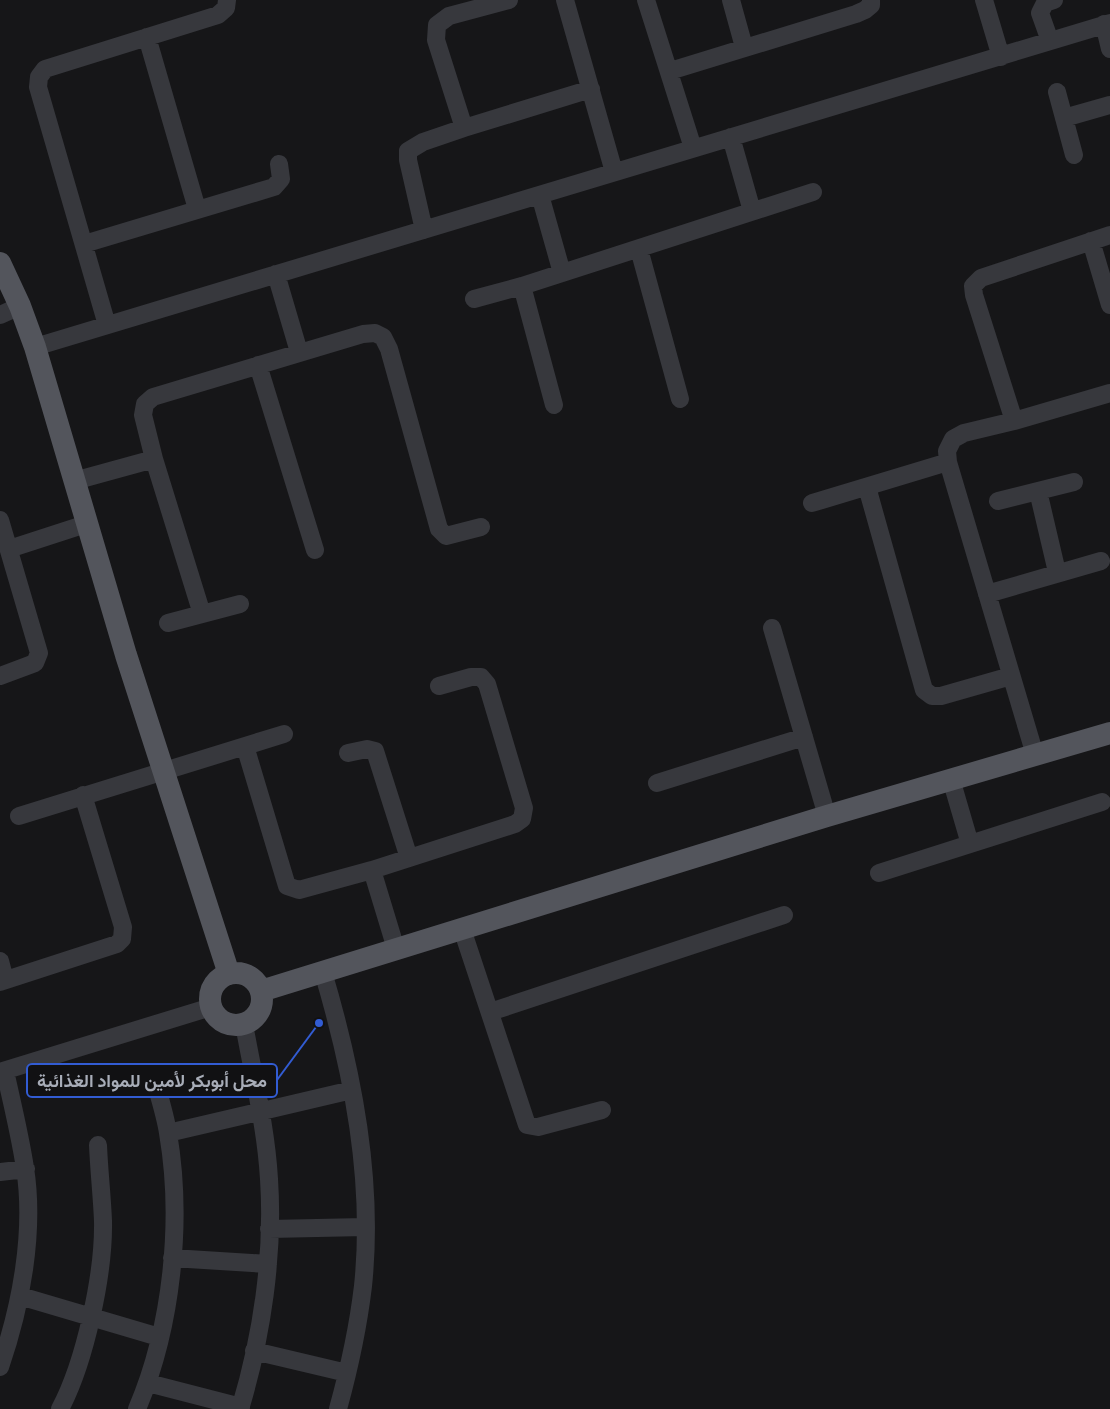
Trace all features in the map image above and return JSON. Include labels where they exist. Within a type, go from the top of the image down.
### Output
[{"type":"main road","points":[[0,263],[10,310],[35,347],[86,524],[228,974]]},
{"type":"main road","points":[[261,991],[827,816],[1110,733]]},
{"type":"main road","points":[[237,972],[252,978],[261,991],[261,1007],[257,1014],[244,1024],[230,1025],[218,1019],[211,1007],[211,990],[215,983],[228,974],[237,972]]},
{"type":"street","points":[[107,325],[38,88],[39,77],[45,69],[218,15],[226,8],[227,0]]},
{"type":"street","points":[[464,128],[436,40],[437,26],[449,16],[509,0]]},
{"type":"street","points":[[565,0],[614,172]]},
{"type":"street","points":[[646,0],[693,148]]},
{"type":"street","points":[[731,0],[744,47]]},
{"type":"street","points":[[670,71],[856,14],[865,10],[871,0]]},
{"type":"street","points":[[984,0],[1001,57]]},
{"type":"street","points":[[1050,41],[1040,13],[1045,3],[1054,0]]},
{"type":"street","points":[[35,347],[1001,57],[1107,23],[1110,49]]},
{"type":"street","points":[[147,37],[198,209]]},
{"type":"street","points":[[424,230],[408,160],[408,151],[423,142],[464,128],[591,89]]},
{"type":"street","points":[[1057,92],[1074,155]]},
{"type":"street","points":[[1064,118],[1110,105]]},
{"type":"street","points":[[731,137],[752,211]]},
{"type":"street","points":[[84,244],[274,188],[281,179],[279,164]]},
{"type":"street","points":[[474,299],[522,286],[813,192]]},
{"type":"street","points":[[540,195],[562,273]]},
{"type":"street","points":[[1014,421],[974,295],[973,286],[982,278],[1110,235]]},
{"type":"street","points":[[1091,241],[1110,305]]},
{"type":"street","points":[[639,249],[680,399]]},
{"type":"street","points":[[276,274],[299,352]]},
{"type":"street","points":[[522,286],[554,405]]},
{"type":"street","points":[[202,614],[154,459],[143,415],[145,404],[153,397],[299,352],[363,334],[375,333],[384,337],[389,349],[439,529],[446,536],[453,536],[481,527]]},
{"type":"street","points":[[258,365],[315,550]]},
{"type":"street","points":[[1035,755],[948,462],[948,451],[953,439],[964,433],[1014,421],[1110,393]]},
{"type":"street","points":[[74,481],[154,459]]},
{"type":"street","points":[[812,504],[948,462]]},
{"type":"street","points":[[998,501],[1074,482]]},
{"type":"street","points":[[867,487],[924,690],[932,696],[941,696],[1011,676]]},
{"type":"street","points":[[1038,491],[1056,572]]},
{"type":"street","points":[[0,520],[39,653],[35,663],[0,676]]},
{"type":"street","points":[[9,549],[86,524]]},
{"type":"street","points":[[987,594],[1056,572],[1101,561]]},
{"type":"street","points":[[168,623],[240,604]]},
{"type":"street","points":[[772,628],[827,816]]},
{"type":"street","points":[[244,746],[287,886],[292,890],[299,890],[372,870],[515,824],[522,820],[524,814],[487,684],[480,677],[471,677],[439,686]]},
{"type":"street","points":[[19,816],[284,734]]},
{"type":"street","points":[[657,783],[804,737]]},
{"type":"street","points":[[348,753],[367,749],[375,751],[409,858]]},
{"type":"street","points":[[951,779],[970,844]]},
{"type":"street","points":[[0,961],[3,981],[117,944],[122,940],[123,927],[83,795]]},
{"type":"street","points":[[879,873],[1102,802]]},
{"type":"street","points":[[372,870],[396,949]]},
{"type":"street","points":[[490,1012],[784,915]]},
{"type":"street","points":[[462,929],[527,1125],[538,1127],[602,1110]]},
{"type":"street","points":[[323,972],[341,1035],[352,1090],[365,1186],[363,1284],[358,1324],[338,1409]]},
{"type":"street","points":[[0,1367],[6,1332],[20,1296],[26,1240],[26,1169],[2,1071],[211,1007]]},
{"type":"street","points":[[148,1383],[241,1408],[254,1351],[268,1264],[269,1229],[269,1178],[244,1024]]},
{"type":"street","points":[[137,1409],[148,1383],[168,1299],[172,1258],[174,1196],[168,1133],[154,1078]]},
{"type":"street","points":[[168,1133],[352,1090]]},
{"type":"street","points":[[60,1409],[83,1348],[100,1262],[103,1222],[98,1145]]},
{"type":"street","points":[[0,1172],[26,1169]]},
{"type":"street","points":[[269,1229],[365,1227]]},
{"type":"street","points":[[172,1258],[268,1264]]},
{"type":"street","points":[[20,1296],[159,1337]]},
{"type":"street","points":[[254,1351],[347,1373]]},
{"type":"place","name":"محل أبوبكر لأمين للمواد الغذائية","points":[[319,1023]]}]
